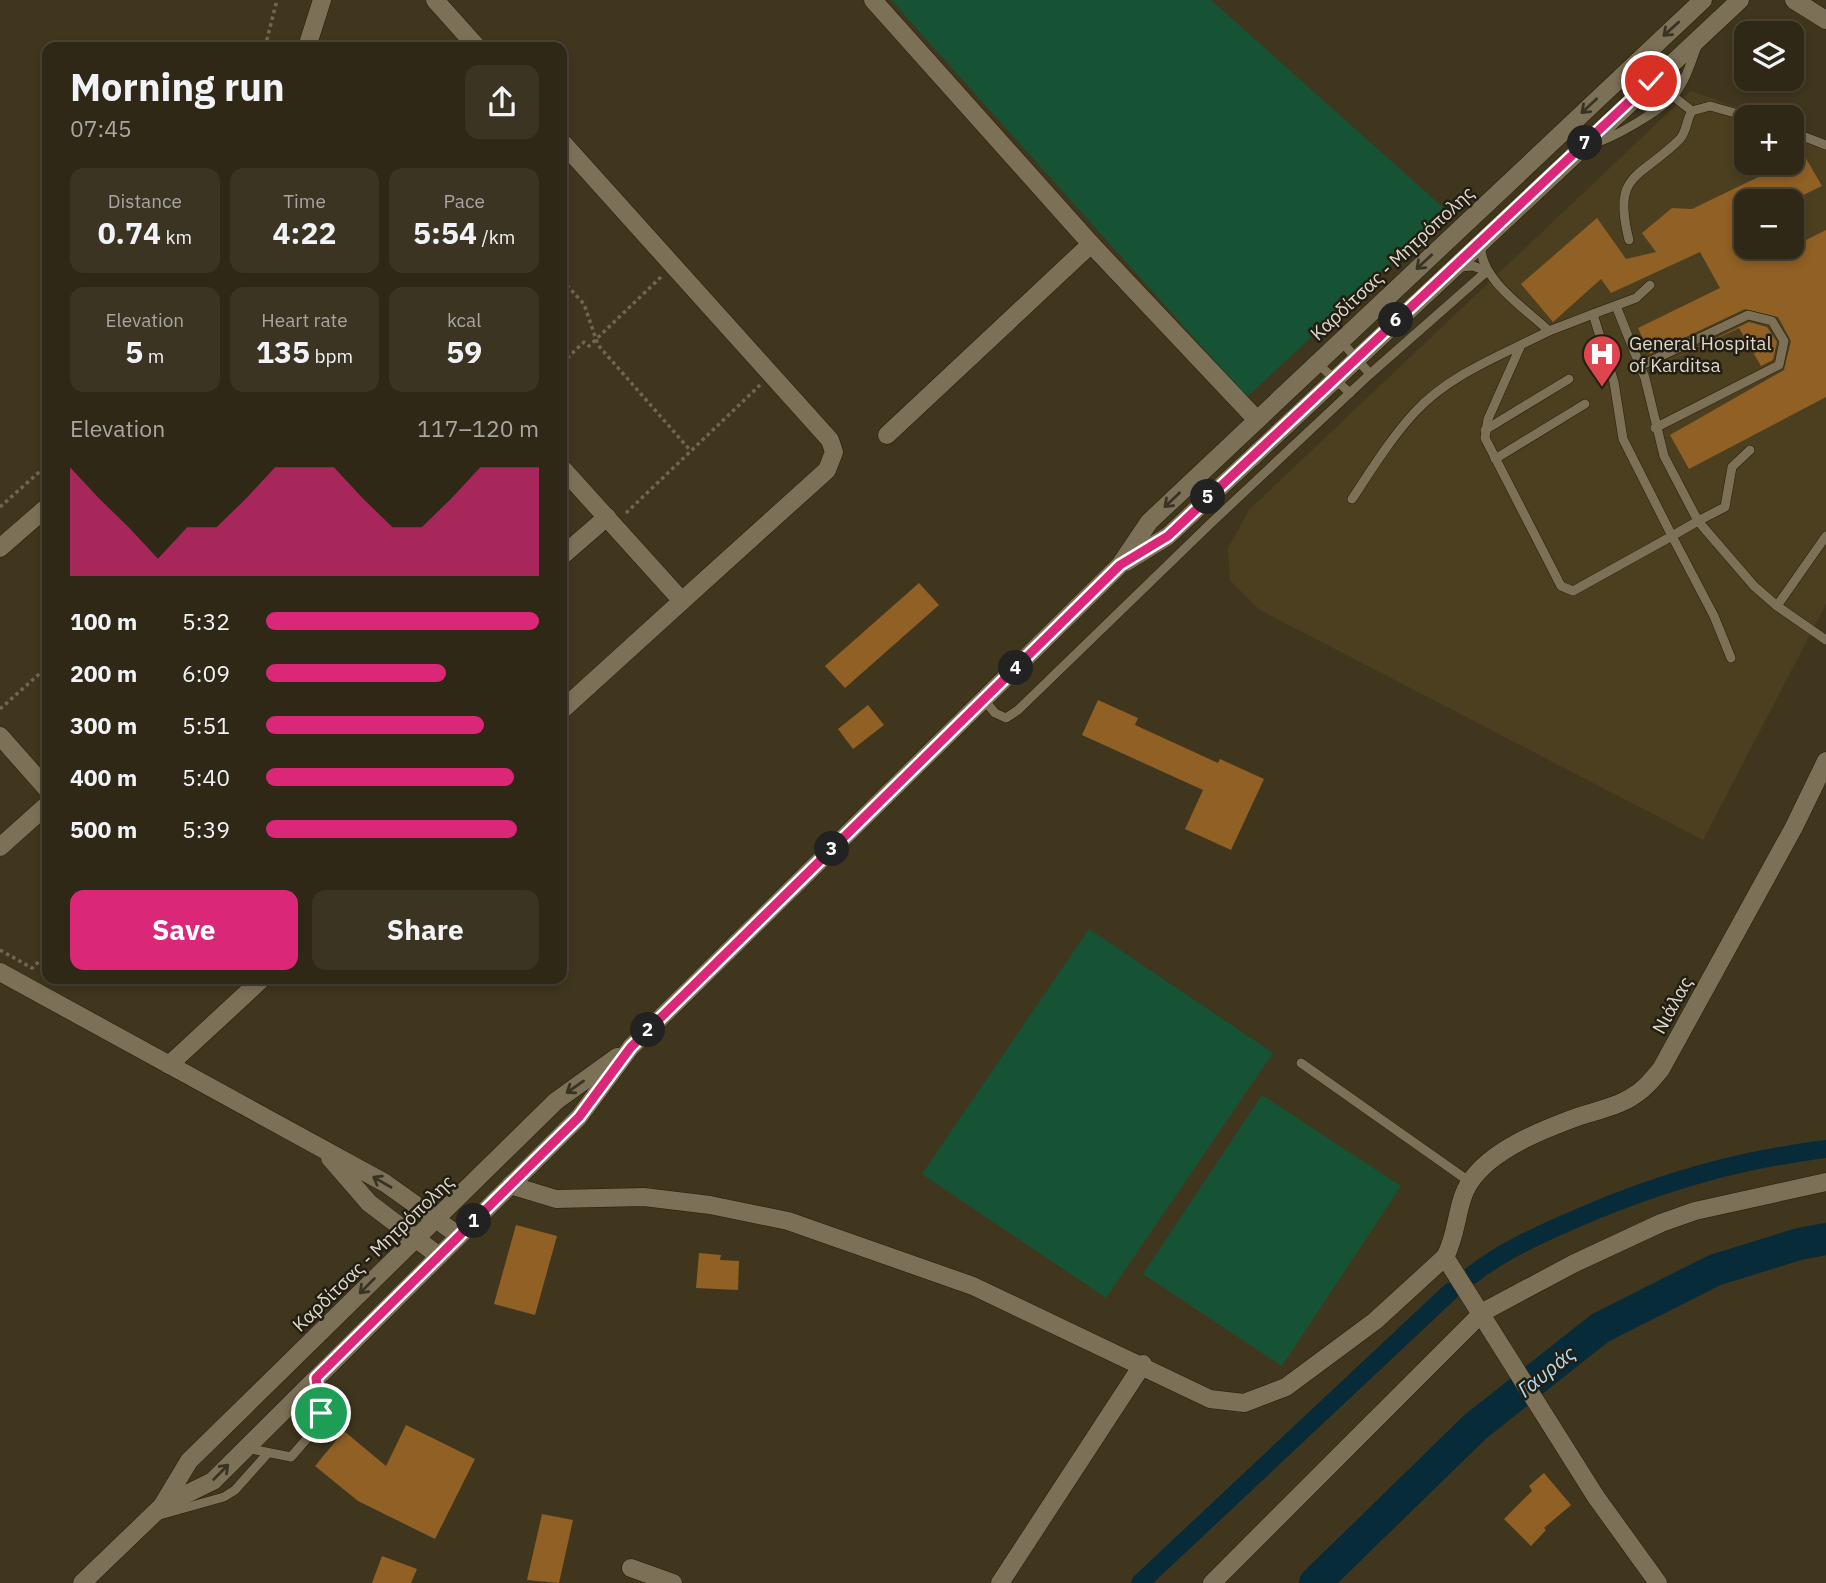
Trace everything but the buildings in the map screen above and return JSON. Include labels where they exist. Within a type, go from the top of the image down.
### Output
[{"type":"street","points":[[309,42],[322,0]]},
{"type":"street","points":[[435,0],[473,42]]},
{"type":"street","points":[[873,0],[1091,244],[1257,420]]},
{"type":"street","name":"Καρδίτσας - Μητρόπολης","points":[[157,1512],[213,1481],[579,1117],[631,1047],[1120,565],[1149,522],[1703,0]]},
{"type":"street","name":"Καρδίτσας - Μητρόπολης","points":[[1120,565],[1168,536],[1740,0]]},
{"type":"street","points":[[1794,0],[1826,20]]},
{"type":"street","points":[[567,148],[830,440],[834,452],[827,470],[567,705]]},
{"type":"street","points":[[887,435],[1091,244]]},
{"type":"street","points":[[567,473],[682,601]]},
{"type":"street","points":[[0,548],[42,512]]},
{"type":"street","points":[[567,552],[611,521]]},
{"type":"street","points":[[0,736],[42,783]]},
{"type":"street","name":"Νιάλας","points":[[1470,1182],[1494,1158],[1514,1146],[1565,1121],[1629,1099],[1645,1087],[1661,1069],[1794,827],[1826,761]]},
{"type":"street","points":[[0,847],[42,809]]},
{"type":"street","points":[[0,972],[385,1183],[438,1218],[458,1235]]},
{"type":"street","points":[[169,1065],[257,984]]},
{"type":"street","name":"Καρδίτσας - Μητρόπολης","points":[[82,1583],[157,1512],[190,1461],[555,1101],[631,1047]]},
{"type":"street","points":[[323,1150],[369,1203],[439,1256]]},
{"type":"street","points":[[510,1185],[538,1196],[556,1199],[644,1197],[723,1207],[788,1221],[944,1274],[1143,1364],[1210,1399],[1228,1403],[1263,1398],[1286,1387],[1375,1321],[1445,1257],[1454,1241],[1460,1208],[1470,1182]]},
{"type":"street","points":[[1212,1583],[1483,1312],[1573,1264],[1661,1223],[1695,1211],[1826,1182]]},
{"type":"street","points":[[1445,1257],[1483,1312],[1494,1336],[1541,1406],[1596,1497],[1658,1583]]},
{"type":"street","points":[[1000,1583],[1143,1364]]},
{"type":"street","points":[[631,1568],[673,1583]]},
{"type":"lane","points":[[1583,145],[1615,135],[1673,96],[1689,70],[1700,38]]},
{"type":"lane","points":[[1632,65],[1692,111]]},
{"type":"lane","points":[[1692,111],[1710,106],[1734,113]]},
{"type":"lane","points":[[1629,240],[1623,214],[1624,192],[1644,167],[1680,139],[1692,111]]},
{"type":"lane","points":[[1804,137],[1826,145]]},
{"type":"lane","points":[[1482,240],[1481,257],[1488,271],[1549,331]]},
{"type":"lane","points":[[1452,267],[1473,266],[1488,271]]},
{"type":"lane","points":[[984,701],[1001,717],[1006,718],[1018,710],[1370,374],[1488,271]]},
{"type":"lane","points":[[1352,499],[1384,450],[1425,402],[1461,376],[1549,331],[1643,294],[1650,285]]},
{"type":"lane","points":[[1616,306],[1640,366],[1664,456],[1698,521],[1754,586],[1777,606],[1826,640]]},
{"type":"lane","points":[[1592,314],[1614,382],[1623,439],[1714,616],[1731,658]]},
{"type":"lane","points":[[1640,366],[1748,315],[1772,321],[1784,341],[1779,365],[1655,428]]},
{"type":"lane","points":[[1341,341],[1370,374]]},
{"type":"lane","points":[[1521,345],[1485,430],[1485,438],[1561,586],[1566,590],[1573,591],[1725,507],[1732,467],[1750,450]]},
{"type":"lane","points":[[1317,363],[1350,393]]},
{"type":"lane","points":[[1485,430],[1569,379]]},
{"type":"lane","points":[[1494,459],[1585,404]]},
{"type":"lane","points":[[1777,606],[1826,536]]},
{"type":"lane","points":[[1301,1063],[1470,1182]]},
{"type":"lane","points":[[246,1448],[291,1457],[323,1420],[316,1378]]},
{"type":"lane","points":[[157,1512],[224,1497],[235,1490],[268,1453]]},
{"type":"path","points":[[266,42],[277,0]]},
{"type":"path","points":[[567,358],[584,342],[589,346],[595,341],[673,266]]},
{"type":"path","points":[[567,285],[584,304],[595,341],[690,450]]},
{"type":"path","points":[[611,521],[770,375]]},
{"type":"path","points":[[0,507],[42,469]]},
{"type":"path","points":[[0,709],[42,671]]},
{"type":"path","points":[[0,950],[32,968],[42,959]]},
{"type":"shaded area","name":"General Hospital of Karditsa","points":[[1691,91],[1734,106],[1734,175],[1804,175],[1804,132],[1826,140],[1826,604],[1703,840],[1260,610],[1230,580],[1228,548],[1249,510]]},
{"type":"green space","points":[[891,0],[1211,0],[1447,211],[1247,397]]},
{"type":"green space","points":[[1089,929],[1273,1053],[1106,1298],[922,1174]]},
{"type":"green space","points":[[1262,1095],[1401,1186],[1282,1366],[1143,1274]]},
{"type":"waterway","points":[[1472,1275],[1510,1250],[1538,1236],[1640,1193],[1731,1166],[1826,1149]]},
{"type":"waterway","name":"Γαυράς","points":[[1315,1583],[1475,1427],[1600,1328],[1715,1270],[1799,1244],[1826,1239]]},
{"type":"waterway","points":[[1140,1583],[1450,1292]]},
{"type":"place","name":"General Hospital of Karditsa","points":[[1602,388]]},
{"type":"route","points":[[321,1413],[316,1378],[579,1117],[631,1047],[1120,565],[1168,536],[1651,81]]}]
